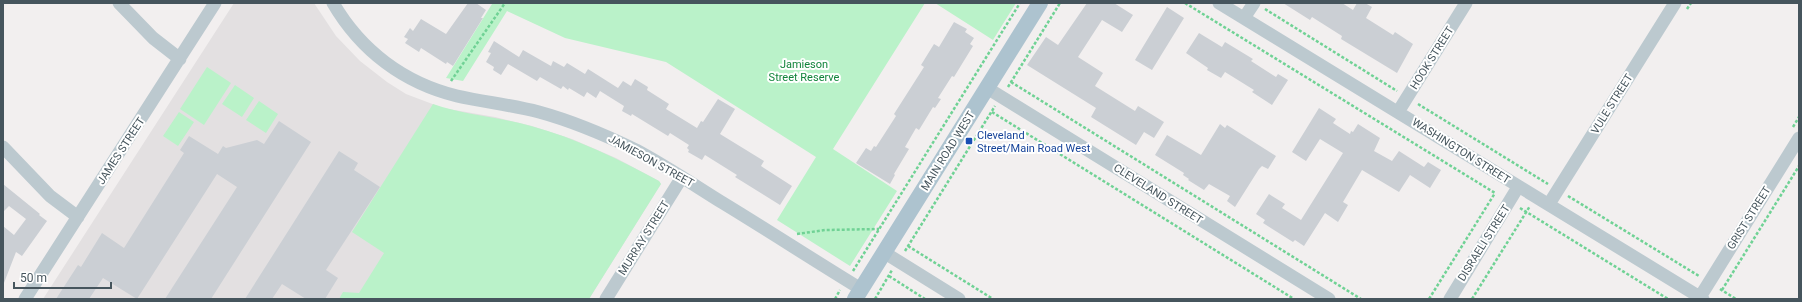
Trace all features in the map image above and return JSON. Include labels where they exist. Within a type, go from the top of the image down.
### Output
[{"type":"main road","name":"MAIN ROAD WEST","points":[[858,294],[891,257],[987,88],[1040,3]]},
{"type":"street","points":[[119,3],[153,38],[180,59]]},
{"type":"street","name":"JAMES STREET","points":[[25,299],[215,3]]},
{"type":"street","name":"JAMIESON STREET","points":[[333,3],[358,37],[385,63],[419,83],[445,92],[539,112],[588,128],[636,150],[682,177],[846,280],[858,294]]},
{"type":"street","name":"WASHINGTON STREET","points":[[1219,3],[1701,298]]},
{"type":"street","name":"HOOK STREET","points":[[1398,112],[1466,3]]},
{"type":"street","name":"VULE STREET","points":[[1549,204],[1675,3]]},
{"type":"street","points":[[1244,18],[1257,5]]},
{"type":"street","name":"CLEVELAND STREET","points":[[987,88],[1329,299]]},
{"type":"street","name":"GRIST STREET","points":[[1701,298],[1709,282],[1799,138]]},
{"type":"street","points":[[3,147],[50,196],[78,217]]},
{"type":"street","name":"MURRAY STREET","points":[[606,299],[682,177]]},
{"type":"street","name":"DISRAELI STREET","points":[[1450,299],[1518,187]]},
{"type":"street","points":[[891,257],[959,299]]},
{"type":"path","points":[[445,92],[454,76],[505,3]]},
{"type":"path","points":[[835,299],[1020,3]]},
{"type":"path","points":[[875,299],[889,276],[891,257],[908,246],[1060,3]]},
{"type":"path","points":[[1185,3],[1495,193]]},
{"type":"path","points":[[1257,5],[1736,299]]},
{"type":"path","points":[[1011,82],[1362,299]]},
{"type":"path","points":[[992,112],[1294,299]]},
{"type":"path","points":[[1722,290],[1799,166]]},
{"type":"path","points":[[1472,299],[1545,182]]},
{"type":"path","points":[[1526,212],[1668,299]]},
{"type":"path","points":[[777,236],[824,230],[879,229]]},
{"type":"path","points":[[908,246],[993,299]]},
{"type":"path","points":[[889,276],[925,299]]},
{"type":"shaded area","points":[[234,3],[314,3],[336,36],[360,61],[387,82],[406,94],[443,108],[495,117],[532,126],[572,139],[616,158],[659,181],[661,184],[589,299],[43,299]]},
{"type":"green space","name":"Jamieson Street Reserve","points":[[491,3],[925,3],[833,149],[897,191],[850,266],[777,220],[816,157],[666,62],[565,38],[507,11],[463,81],[446,78],[492,4]]},
{"type":"green space","points":[[935,3],[1016,3],[993,40]]},
{"type":"green space","points":[[207,67],[231,83],[204,125],[180,109]]},
{"type":"green space","points":[[235,85],[254,98],[242,117],[222,104]]},
{"type":"green space","points":[[259,101],[278,114],[266,133],[246,120]]},
{"type":"green space","points":[[433,104],[457,111],[519,123],[548,131],[596,150],[659,181],[661,184],[589,299],[339,299],[343,292],[359,293],[384,253],[352,232]]},
{"type":"green space","points":[[179,112],[194,122],[178,146],[163,136]]},
{"type":"building","points":[[468,3],[476,3],[486,10],[481,18],[483,18],[453,66],[447,62],[446,64],[421,48],[419,52],[405,43],[408,39],[404,37],[410,28],[413,31],[421,19],[446,34]]},
{"type":"building","points":[[1087,3],[1114,3],[1133,15],[1122,32],[1102,20],[1078,57],[1103,73],[1095,86],[1135,111],[1138,106],[1164,122],[1154,138],[1144,132],[1136,145],[1091,117],[1096,108],[1027,65],[1046,37],[1058,45]]},
{"type":"building","points":[[1283,3],[1342,3],[1353,10],[1357,3],[1365,3],[1372,7],[1366,18],[1393,35],[1395,32],[1413,44],[1397,73],[1341,39],[1342,36],[1312,17],[1310,20]]},
{"type":"building","points":[[1167,7],[1184,18],[1152,70],[1135,60]]},
{"type":"building","points":[[954,22],[967,29],[965,32],[974,38],[970,44],[973,46],[954,77],[952,76],[938,98],[941,99],[935,108],[933,107],[919,130],[916,128],[905,147],[909,149],[894,174],[895,175],[890,184],[856,163],[866,148],[871,151],[874,146],[876,147],[896,116],[894,114],[924,67],[921,65],[934,44],[939,47]]},
{"type":"building","points":[[1199,33],[1222,47],[1225,42],[1253,59],[1251,61],[1276,77],[1278,74],[1288,80],[1272,105],[1252,92],[1254,90],[1225,72],[1221,78],[1207,70],[1208,68],[1186,53]]},
{"type":"building","points":[[494,41],[519,57],[523,50],[551,66],[553,61],[564,67],[567,63],[585,74],[588,69],[618,88],[623,81],[631,86],[635,79],[648,87],[647,90],[669,104],[666,109],[697,128],[701,121],[703,122],[718,99],[735,109],[720,134],[764,161],[761,166],[792,186],[780,205],[735,177],[737,175],[705,155],[702,160],[688,152],[689,150],[687,148],[689,145],[670,133],[668,136],[632,114],[631,116],[622,111],[624,106],[600,91],[596,98],[587,92],[584,97],[569,88],[568,90],[563,86],[561,89],[540,77],[537,81],[508,64],[501,75],[493,70],[494,67],[486,62],[491,53],[488,52]]},
{"type":"building","points":[[1319,108],[1336,119],[1333,123],[1350,134],[1358,124],[1380,138],[1374,151],[1392,161],[1399,151],[1424,167],[1428,162],[1441,170],[1430,188],[1410,175],[1399,192],[1362,170],[1343,202],[1348,205],[1338,222],[1325,213],[1304,246],[1295,240],[1293,242],[1263,223],[1265,220],[1256,214],[1269,194],[1285,204],[1282,208],[1301,220],[1343,153],[1320,139],[1306,161],[1292,152]]},
{"type":"building","points":[[279,121],[311,142],[211,299],[165,299],[237,187],[217,174],[137,299],[103,278],[89,299],[56,299],[78,265],[81,267],[102,233],[124,248],[184,153],[180,150],[189,136],[218,154],[223,146],[226,148],[257,140],[264,144]]},
{"type":"building","points":[[1220,124],[1225,128],[1227,125],[1276,156],[1268,169],[1262,166],[1259,169],[1235,207],[1227,201],[1230,196],[1209,184],[1204,190],[1188,180],[1189,179],[1183,175],[1184,173],[1155,155],[1167,135],[1201,155]]},
{"type":"building","points":[[339,151],[358,163],[354,170],[380,187],[326,270],[338,278],[325,299],[306,299],[282,284],[272,299],[245,299]]},
{"type":"building","points":[[3,184],[47,221],[22,256],[16,252],[4,283],[3,226],[14,235],[26,219],[9,206],[3,212]]},
{"type":"place","name":"Cleveland Street/Main Road West","points":[[969,141]]}]
